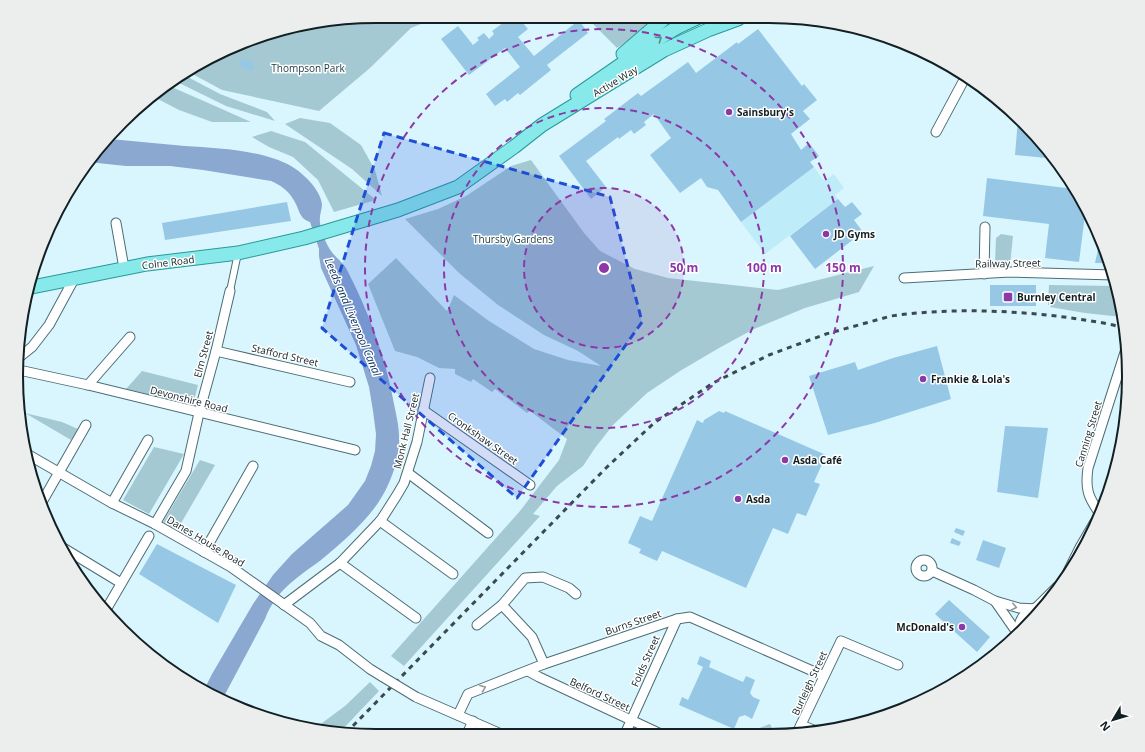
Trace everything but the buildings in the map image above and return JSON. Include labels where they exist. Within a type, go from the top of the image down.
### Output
[{"type":"main road","name":"Active Way","points":[[542,125],[571,94],[632,47],[659,23]]},
{"type":"main road","name":"Active Way","points":[[558,109],[586,88],[683,23]]},
{"type":"main road","points":[[674,46],[686,23]]},
{"type":"main road","points":[[690,23],[694,28],[708,30]]},
{"type":"main road","name":"Active Way","points":[[542,125],[674,46],[727,23]]},
{"type":"main road","name":"Colne Road","points":[[34,287],[147,264],[238,253],[304,238],[374,217],[458,187],[542,125]]},
{"type":"main road","points":[[1020,625],[1028,612],[1033,610]]},
{"type":"street","points":[[936,132],[963,81]]},
{"type":"street","points":[[116,223],[124,268]]},
{"type":"street","points":[[984,227],[984,274]]},
{"type":"street","name":"Elm Street","points":[[155,524],[186,471],[199,413],[216,351],[238,253]]},
{"type":"street","name":"Railway Street","points":[[904,278],[1010,272],[1107,275]]},
{"type":"street","points":[[24,354],[32,348],[49,325],[74,279]]},
{"type":"street","points":[[88,386],[130,336]]},
{"type":"street","name":"Stafford Street","points":[[216,351],[350,382]]},
{"type":"street","name":"Canning Street","points":[[1096,508],[1087,491],[1086,484],[1088,468],[1121,364]]},
{"type":"street","name":"Devonshire Road","points":[[23,371],[355,450]]},
{"type":"street","name":"Monk Hall Street","points":[[282,604],[340,563],[380,521],[404,484],[408,473],[417,442],[430,378]]},
{"type":"street","name":"Cronkshaw Street","points":[[423,410],[530,485]]},
{"type":"street","points":[[45,497],[86,425]]},
{"type":"street","points":[[112,503],[148,440]]},
{"type":"street","name":"Danes House Road","points":[[33,457],[112,503],[155,524],[230,567],[310,623],[321,636],[339,645],[370,669],[416,697],[491,729]]},
{"type":"street","points":[[204,552],[253,466]]},
{"type":"street","points":[[408,473],[488,533]]},
{"type":"street","points":[[380,521],[453,574]]},
{"type":"street","points":[[108,606],[149,536]]},
{"type":"street","points":[[70,552],[121,583]]},
{"type":"street","points":[[340,563],[416,618]]},
{"type":"street","points":[[932,571],[995,601],[1025,609],[1035,608]]},
{"type":"street","points":[[477,625],[502,606],[525,578],[543,577],[569,588],[576,594]]},
{"type":"street","points":[[995,601],[1016,629]]},
{"type":"street","points":[[502,606],[532,637],[544,664]]},
{"type":"street","name":"Burns Street","points":[[458,715],[468,694],[544,664],[677,619],[690,617],[824,676]]},
{"type":"street","name":"Folds Street","points":[[627,729],[677,619]]},
{"type":"street","name":"Burleigh Street","points":[[801,725],[841,641],[898,665]]},
{"type":"street","name":"Belford Street","points":[[528,671],[650,729]]},
{"type":"street","points":[[469,729],[473,721]]},
{"type":"street","points":[[801,725],[806,727]]},
{"type":"highlighted area","points":[[384,133],[610,197],[642,322],[517,498],[322,328]]},
{"type":"shaded area","points":[[814,167],[824,181],[834,174],[844,188],[835,195],[838,199],[765,254],[741,222]]},
{"type":"green space","name":"Thompson Park","points":[[424,23],[411,28],[370,68],[319,111],[222,90],[193,74],[220,59],[241,50],[285,35],[307,30],[353,24]]},
{"type":"green space","points":[[592,23],[649,23],[645,29],[617,48]]},
{"type":"green space","points":[[188,77],[220,94],[267,112],[275,121],[226,106],[179,83]]},
{"type":"green space","points":[[173,87],[251,122],[212,122],[179,110],[158,99]]},
{"type":"green space","points":[[300,118],[330,123],[361,145],[375,170],[382,196],[352,169],[285,124]]},
{"type":"green space","points":[[271,131],[305,142],[376,200],[334,212],[318,180],[293,157],[269,147],[252,137]]},
{"type":"green space","name":"Thursby Gardens","points":[[531,160],[584,233],[600,251],[635,269],[668,278],[778,290],[874,266],[859,292],[805,308],[754,329],[680,371],[647,393],[613,425],[583,466],[557,486],[533,514],[540,516],[404,666],[391,656],[520,511],[559,460],[567,439],[530,411],[527,413],[495,389],[492,392],[473,379],[471,382],[455,374],[455,369],[439,368],[417,357],[395,351],[368,284],[396,258],[447,311],[454,295],[489,321],[534,349],[568,360],[601,366],[578,351],[544,335],[498,305],[459,273],[405,219],[438,209],[466,196],[511,166]]},
{"type":"green space","points":[[1001,234],[1013,236],[1010,265],[995,263],[996,238]]},
{"type":"green space","points":[[1049,285],[1110,286],[1117,316],[1085,313],[1050,307],[1051,305],[1048,305]]},
{"type":"green space","points":[[142,371],[198,385],[193,405],[126,389]]},
{"type":"green space","points":[[25,413],[62,422],[78,429],[71,440]]},
{"type":"green space","points":[[154,447],[184,454],[149,514],[123,500]]},
{"type":"green space","points":[[200,460],[215,465],[177,530],[163,522]]},
{"type":"green space","points":[[370,682],[379,691],[344,727],[320,724],[345,706]]},
{"type":"green space","points":[[770,724],[772,729],[769,729],[757,729]]},
{"type":"water","name":"Leeds and Liverpool Canal","points":[[114,139],[254,153],[267,156],[291,166],[306,177],[321,198],[322,204],[320,225],[325,241],[332,252],[346,268],[362,300],[381,352],[391,387],[399,442],[398,455],[388,485],[376,506],[350,535],[281,592],[270,609],[225,695],[206,686],[253,604],[273,575],[292,554],[348,505],[365,481],[375,451],[376,434],[369,387],[356,345],[321,268],[319,249],[310,222],[301,216],[291,196],[286,190],[271,181],[203,170],[170,166],[126,166],[95,163]]},
{"type":"railway","points":[[351,728],[606,468],[654,423],[713,383],[769,355],[826,334],[891,316],[912,313],[999,311],[1064,317],[1118,327]]},
{"type":"place","name":"Sainsbury's","points":[[729,112]]},
{"type":"place","name":"JD Gyms","points":[[826,234]]},
{"type":"place","name":"Burnley Central","points":[[1008,297]]},
{"type":"place","name":"Frankie & Lola's","points":[[923,379]]},
{"type":"place","name":"Asda Café","points":[[785,460]]},
{"type":"place","name":"Asda","points":[[738,499]]},
{"type":"place","name":"McDonald's","points":[[962,627]]}]
